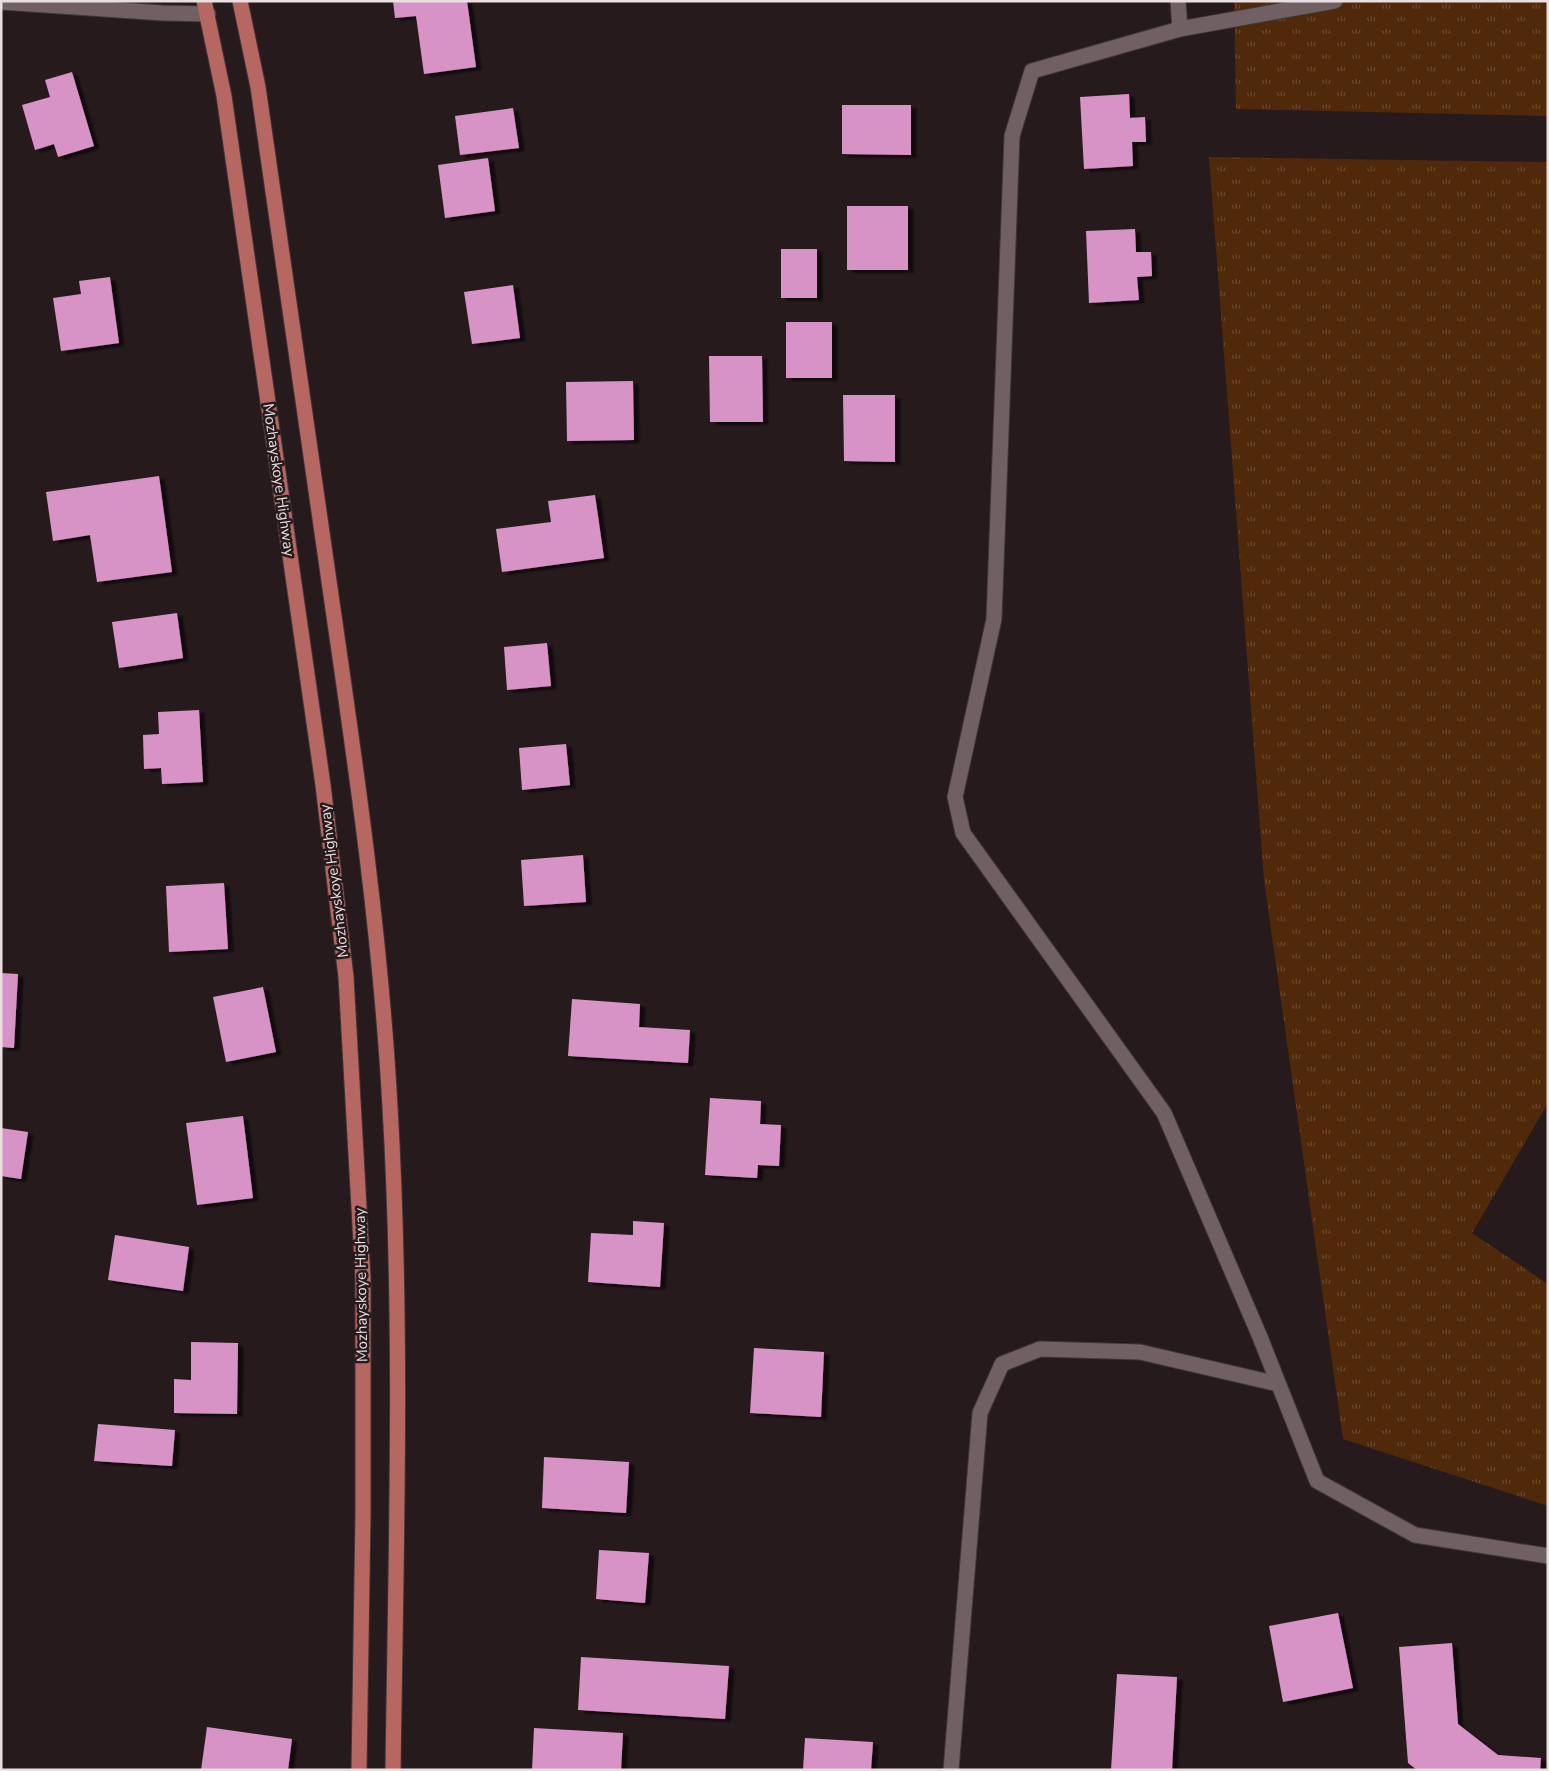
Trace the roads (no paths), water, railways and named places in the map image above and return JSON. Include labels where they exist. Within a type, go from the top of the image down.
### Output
[{"type":"main road","points":[[240,1],[261,107],[358,780],[380,975],[390,1107],[396,1278],[397,1512],[394,1770]]},
{"type":"main road","name":"Mozhayskoye Highway","points":[[206,8],[224,96],[323,784],[346,977],[363,1278],[363,1513],[359,1770]]},
{"type":"street","points":[[1178,1],[1180,29]]},
{"type":"street","points":[[1335,1],[1180,29],[1032,71],[1012,136],[994,619],[956,797],[963,833],[1164,1113],[1260,1337],[1317,1481],[1415,1535],[1548,1556]]},
{"type":"street","points":[[1,2],[163,13],[206,8]]},
{"type":"street","points":[[951,1770],[980,1414],[1002,1364],[1040,1349],[1140,1352],[1278,1384]]}]
